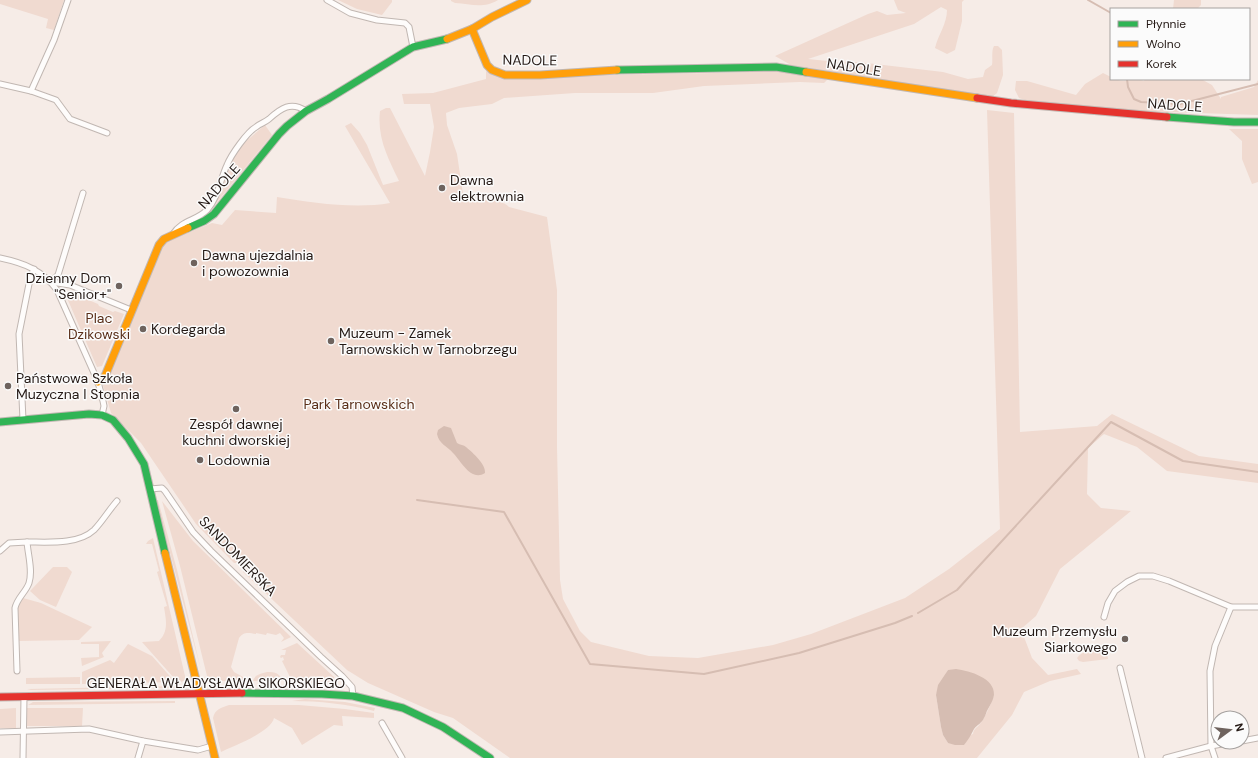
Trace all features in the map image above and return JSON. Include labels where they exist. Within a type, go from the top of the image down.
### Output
[{"type":"street","points":[[31,91],[54,40],[68,0]]},
{"type":"street","points":[[327,0],[350,12],[377,20],[405,23],[409,26],[413,47]]},
{"type":"street","name":"NADOLE","points":[[98,382],[105,376],[159,245],[164,239],[204,222],[214,214],[287,126],[306,111],[413,47],[446,39],[472,29],[492,17],[527,0]]},
{"type":"street","name":"NADOLE","points":[[472,29],[487,65],[492,70],[505,75],[540,75],[626,70],[776,68],[1006,102],[1153,116],[1234,122],[1258,122]]},
{"type":"street","points":[[0,84],[31,91],[56,100],[70,119],[107,133]]},
{"type":"street","points":[[173,234],[176,228],[184,222],[198,217],[207,210],[214,198],[226,166],[233,154],[256,127],[265,123],[279,110],[289,106],[300,106],[306,111]]},
{"type":"street","points":[[51,282],[58,275],[83,193]]},
{"type":"street","points":[[0,258],[15,261],[34,268],[51,282],[57,290],[98,382],[104,406],[102,415]]},
{"type":"street","points":[[22,420],[19,334],[28,286],[34,268]]},
{"type":"street","points":[[51,282],[70,284],[131,310]]},
{"type":"street","points":[[0,422],[89,414],[102,415],[121,429],[144,464],[215,758]]},
{"type":"street","name":"SANDOMIERSKA","points":[[150,489],[162,488],[165,491],[193,532],[350,684],[353,690],[353,696]]},
{"type":"street","points":[[0,551],[9,543],[71,540],[83,537],[94,530],[116,501]]},
{"type":"street","points":[[18,671],[15,608],[16,603],[29,583],[30,571],[28,542]]},
{"type":"street","points":[[1104,617],[1108,603],[1115,591],[1139,576],[1153,576],[1169,581],[1231,607],[1258,607]]},
{"type":"street","points":[[1211,710],[1210,671],[1215,646],[1231,607]]},
{"type":"street","points":[[1120,668],[1142,758]]},
{"type":"street","name":"GENERAŁA WŁADYSŁAWA SIKORSKIEGO","points":[[0,697],[200,694],[315,694],[353,696],[403,708],[443,727],[490,758]]},
{"type":"street","points":[[23,758],[24,697]]},
{"type":"street","points":[[382,723],[402,758]]},
{"type":"street","points":[[0,732],[89,730],[198,750],[212,746]]},
{"type":"street","points":[[138,758],[143,741]]},
{"type":"street","points":[[1166,758],[1210,746]]},
{"type":"green space","points":[[0,0],[64,0],[54,30],[46,28],[48,19],[0,4]]},
{"type":"green space","points":[[338,0],[392,0],[392,2],[382,15],[357,9]]},
{"type":"green space","points":[[451,0],[498,0],[493,3],[477,5],[455,3]]},
{"type":"green space","points":[[894,0],[964,0],[962,2],[962,21],[955,50],[947,54],[935,48],[947,15],[947,10],[941,7],[914,24],[808,59],[837,62],[858,62],[943,72],[968,79],[983,77],[985,70],[992,65],[994,46],[998,46],[1002,50],[1003,75],[997,93],[992,97],[791,65],[775,56],[877,11],[887,15],[906,13],[898,10]]},
{"type":"green space","points":[[1174,0],[1201,0],[1201,5],[1198,8],[1173,8]]},
{"type":"green space","name":"Park Tarnowskich","points":[[776,70],[827,80],[824,83],[800,82],[704,86],[653,93],[575,93],[504,98],[492,104],[459,108],[446,113],[447,125],[457,154],[464,201],[481,200],[500,202],[509,207],[547,217],[557,290],[557,447],[560,580],[563,599],[580,631],[591,642],[649,656],[698,658],[773,645],[811,634],[905,598],[949,569],[1000,529],[987,110],[1014,113],[1020,432],[1097,426],[1112,414],[1199,456],[1258,464],[1258,483],[1167,471],[1137,447],[1104,434],[1088,448],[1087,494],[1101,508],[1131,511],[1060,569],[1036,616],[1021,629],[1032,658],[1048,675],[1077,669],[1081,674],[1050,681],[1024,692],[1012,715],[977,758],[510,758],[453,718],[434,712],[368,683],[347,670],[243,572],[243,566],[240,563],[234,563],[196,524],[141,443],[111,413],[102,382],[163,243],[212,223],[222,225],[235,210],[276,213],[277,197],[319,203],[349,205],[377,205],[390,203],[345,126],[351,123],[360,133],[367,145],[383,185],[399,181],[384,148],[380,130],[380,111],[390,108],[425,176],[434,127],[430,104],[404,104],[402,94],[433,93],[486,79],[486,71],[499,77],[749,72]],"holes":[[[948,670],[994,694],[986,714],[973,734],[948,743],[943,735],[936,695]]]},
{"type":"green space","points":[[1103,73],[1110,76],[1110,80],[1122,81],[1203,80],[1212,85],[1221,99],[1221,97],[1254,87],[1258,80],[1258,115],[1138,111],[1031,102],[1019,98],[1015,90],[1016,81],[1027,81],[1076,95],[1085,84]]},
{"type":"green space","points":[[265,125],[272,135],[209,212],[238,148]]},
{"type":"green space","points":[[1229,129],[1258,129],[1258,182],[1252,184],[1242,159],[1242,141]]},
{"type":"green space","name":"Plac Dzikowski","points":[[70,292],[113,312],[115,311],[124,314],[102,366],[97,367],[67,298]]},
{"type":"green space","points":[[156,500],[158,500],[177,570],[201,670]]},
{"type":"green space","points":[[162,501],[193,541],[291,637],[281,642],[284,638],[280,633],[276,635],[267,633],[266,635],[256,633],[243,634],[239,638],[231,667],[234,672],[243,677],[244,681],[215,681],[210,680],[207,676],[180,566]]},
{"type":"green space","points":[[153,538],[185,676],[185,680],[181,682],[174,678],[142,642],[159,641],[166,629],[164,607],[167,606],[157,572],[159,571],[152,544],[146,544]]},
{"type":"green space","points":[[53,567],[67,567],[72,572],[56,607],[40,600],[30,591]]},
{"type":"green space","points":[[23,598],[41,603],[92,627],[79,640],[18,641],[17,609]]},
{"type":"green space","points":[[111,641],[102,653],[104,657],[82,666],[81,658],[99,657],[99,644],[81,644],[81,642]]},
{"type":"green space","points":[[297,643],[334,677],[334,681],[292,681],[282,661],[284,660],[283,657],[280,657],[281,655],[285,655],[286,650],[281,650]]},
{"type":"green space","points":[[128,644],[152,656],[175,682],[82,684],[82,672],[110,660],[114,663]]},
{"type":"green space","points":[[1097,650],[1107,653],[1108,659],[1083,662],[1079,661],[1077,658],[1088,651]]},
{"type":"green space","points":[[267,672],[277,674],[283,681],[253,681],[260,674]]},
{"type":"green space","points":[[80,677],[80,684],[26,684],[26,678]]},
{"type":"green space","points":[[174,686],[175,688],[27,689]]},
{"type":"green space","points":[[305,699],[345,702],[375,708],[374,711],[333,703],[292,701]]},
{"type":"green space","points":[[175,701],[175,703],[28,705],[33,702]]},
{"type":"green space","points":[[229,705],[299,705],[345,709],[374,713],[374,718],[342,716],[343,726],[334,725],[302,745],[292,728],[274,718],[266,728],[259,733],[221,752],[213,718],[217,711]]},
{"type":"green space","points":[[16,708],[16,728],[0,728],[0,709]]},
{"type":"green space","points":[[27,708],[83,708],[82,726],[27,726]]},
{"type":"shaded area","points":[[444,426],[451,428],[457,443],[465,446],[472,452],[483,466],[485,473],[475,475],[471,473],[451,451],[441,443],[437,434],[438,430]]},
{"type":"shaded area","points":[[956,669],[981,676],[990,684],[994,695],[983,720],[974,729],[964,745],[948,743],[943,735],[936,695],[938,685],[948,670]]},
{"type":"waterway","points":[[1088,0],[1110,12]]},
{"type":"waterway","points":[[1127,80],[1128,87],[1134,99],[1141,102],[1180,104],[1258,84]]},
{"type":"waterway","points":[[918,613],[957,590],[1111,422],[1183,461],[1258,472]]},
{"type":"waterway","points":[[417,500],[504,512],[590,664],[704,674],[799,653],[895,623],[912,616]]},
{"type":"traffic: fast","points":[[188,228],[204,221],[214,214],[279,134],[306,111],[413,47],[447,39]]},
{"type":"traffic: fast","points":[[617,70],[776,67],[806,72]]},
{"type":"traffic: fast","points":[[1167,117],[1234,122],[1258,122]]},
{"type":"traffic: fast","points":[[0,422],[89,414],[102,415],[113,420],[128,438],[144,464],[165,553]]},
{"type":"traffic: fast","points":[[242,693],[353,696],[403,708],[443,727],[490,758]]},
{"type":"traffic: slow","points":[[447,39],[472,29],[492,17],[527,0]]},
{"type":"traffic: slow","points":[[472,29],[487,65],[492,70],[505,75],[540,75],[617,70]]},
{"type":"traffic: slow","points":[[806,72],[977,98]]},
{"type":"traffic: slow","points":[[98,382],[105,376],[159,245],[164,239],[188,228]]},
{"type":"traffic: slow","points":[[165,553],[215,758]]},
{"type":"traffic: jam","points":[[977,98],[1011,103],[1167,117]]},
{"type":"traffic: jam","points":[[0,697],[242,693]]},
{"type":"place","name":"Dawna elektrownia","points":[[442,188]]},
{"type":"place","name":"Dawna ujezdalnia i powozownia","points":[[194,263]]},
{"type":"place","name":"Dzienny Dom \"Senior+\"","points":[[119,286]]},
{"type":"place","name":"Kordegarda","points":[[143,329]]},
{"type":"place","name":"Muzeum - Zamek Tarnowskich w Tarnobrzegu","points":[[331,341]]},
{"type":"place","name":"Państwowa Szkoła Muzyczna I Stopnia","points":[[8,386]]},
{"type":"place","name":"Zespół dawnej kuchni dworskiej","points":[[236,409]]},
{"type":"place","name":"Lodownia","points":[[200,460]]},
{"type":"place","name":"Muzeum Przemysłu Siarkowego","points":[[1125,639]]}]
